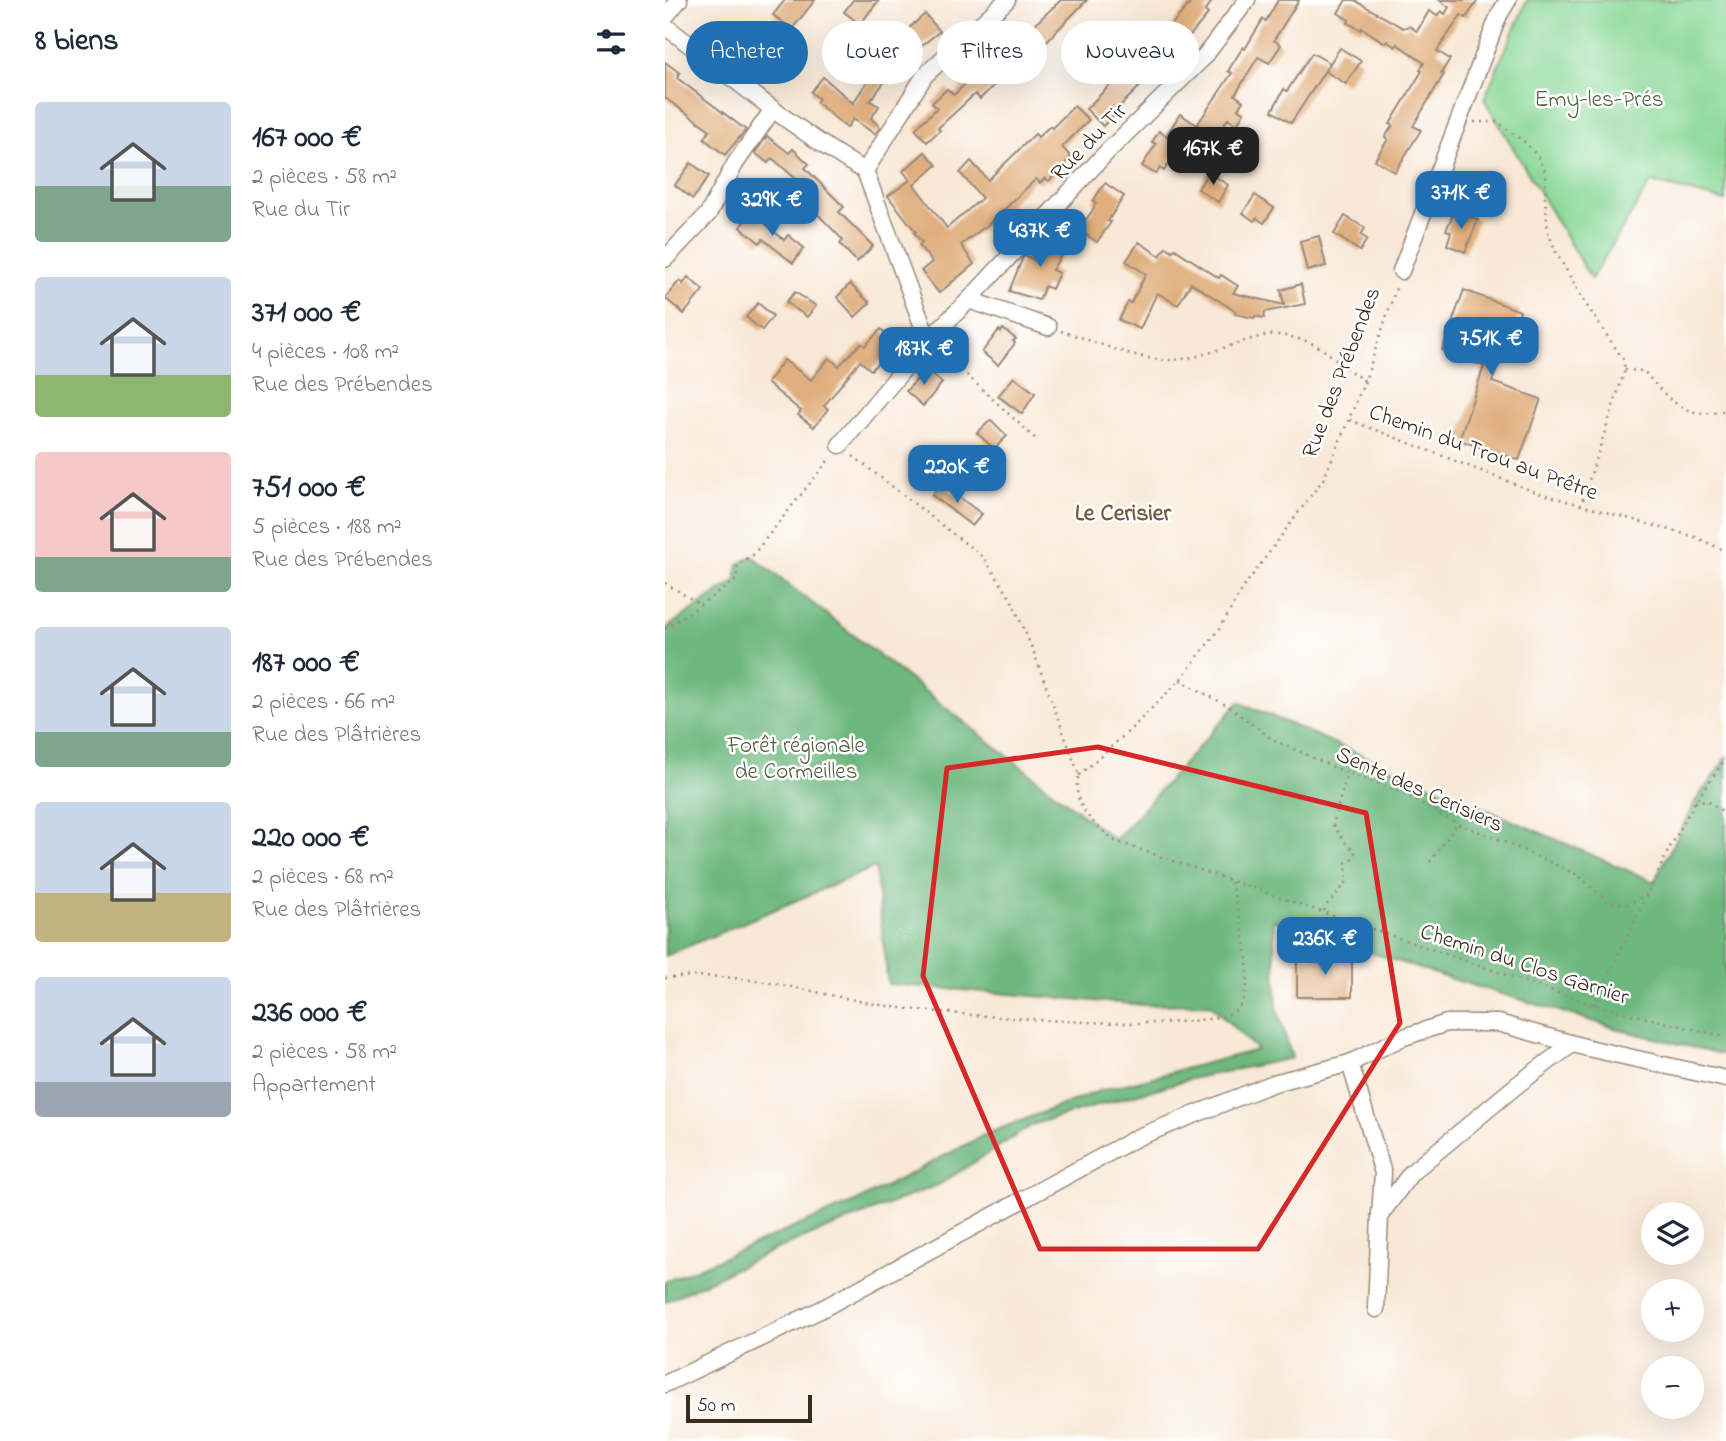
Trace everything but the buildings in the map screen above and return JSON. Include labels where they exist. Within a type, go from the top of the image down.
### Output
[{"type":"street","points":[[665,17],[679,0]]},
{"type":"street","points":[[865,171],[925,75],[1007,0]]},
{"type":"street","name":"Rue du Tir","points":[[840,445],[928,340],[969,300],[1105,154],[1204,57],[1247,0]]},
{"type":"street","name":"Rue des Prébendes","points":[[1401,271],[1499,15],[1508,0]]},
{"type":"street","points":[[665,26],[773,109],[865,171],[928,340]]},
{"type":"street","points":[[665,259],[708,214],[735,164],[773,109]]},
{"type":"street","points":[[969,300],[1048,327]]},
{"type":"street","points":[[665,1384],[820,1311],[1138,1137],[1274,1083],[1350,1063],[1401,1038],[1447,1023],[1498,1023],[1572,1044],[1726,1079]]},
{"type":"street","points":[[1380,1215],[1411,1173],[1572,1044]]},
{"type":"street","points":[[1350,1063],[1383,1173],[1376,1309]]},
{"type":"path","points":[[1457,125],[1498,122],[1527,144],[1538,157],[1546,174],[1548,232],[1556,253],[1585,303],[1623,359],[1625,370],[1581,505]]},
{"type":"path","name":"Rue des Prébendes","points":[[1079,775],[1129,731],[1180,680],[1220,628],[1245,584],[1324,478],[1365,381],[1401,271]]},
{"type":"path","points":[[1048,327],[1139,355],[1165,360],[1202,355],[1272,335],[1303,340],[1324,349],[1351,373],[1365,381]]},
{"type":"path","points":[[928,340],[1038,441]]},
{"type":"path","points":[[1625,370],[1644,371],[1674,403],[1695,413],[1711,415],[1726,410]]},
{"type":"path","name":"Chemin du Trou au Prêtre","points":[[1350,420],[1538,493],[1695,537],[1726,551]]},
{"type":"path","points":[[665,629],[736,580],[738,564],[752,556],[840,445]]},
{"type":"path","name":"Chemin du Clos Garnier","points":[[840,445],[983,558],[1016,610],[1034,653],[1079,775],[1076,785],[1079,802],[1089,819],[1115,841],[1594,1005],[1726,1037]]},
{"type":"path","points":[[665,583],[701,605]]},
{"type":"path","name":"Sente des Cerisiers","points":[[1180,680],[1228,706],[1272,739],[1347,773],[1405,794],[1457,824],[1491,836],[1578,875],[1609,903],[1628,904],[1649,893]]},
{"type":"path","points":[[1594,1005],[1669,849],[1695,802],[1726,758]]},
{"type":"path","points":[[1324,912],[1325,907],[1347,883],[1346,862],[1353,858],[1355,852],[1333,825],[1347,773]]},
{"type":"path","points":[[1695,802],[1707,800],[1726,811]]},
{"type":"path","points":[[1430,862],[1457,824]]},
{"type":"path","points":[[665,978],[736,977],[783,983],[897,1007],[958,1015],[1148,1023],[1223,1017],[1237,1009],[1244,995],[1248,973],[1239,912],[1230,880]]},
{"type":"highlighted area","points":[[1098,747],[1366,813],[1400,1023],[1258,1249],[1040,1249],[923,976],[947,768]]},
{"type":"green space","name":"Emy-les-Prés","points":[[1527,0],[1726,0],[1726,201],[1651,182],[1591,279],[1484,99]]},
{"type":"green space","name":"Forêt régionale de Cormeilles","points":[[752,556],[1115,840],[1239,702],[1654,882],[1695,802],[1726,758],[1726,1055],[1625,1031],[1448,978],[1273,920],[1277,1008],[1292,1058],[1190,1079],[1034,1124],[940,1184],[774,1250],[665,1302],[665,1282],[864,1198],[986,1134],[1099,1091],[1257,1050],[1210,1004],[1144,1005],[888,984],[875,867],[665,956],[665,629],[736,580],[738,564]]},
{"type":"district","name":"Le Cerisier","points":[[1123,512]]}]
